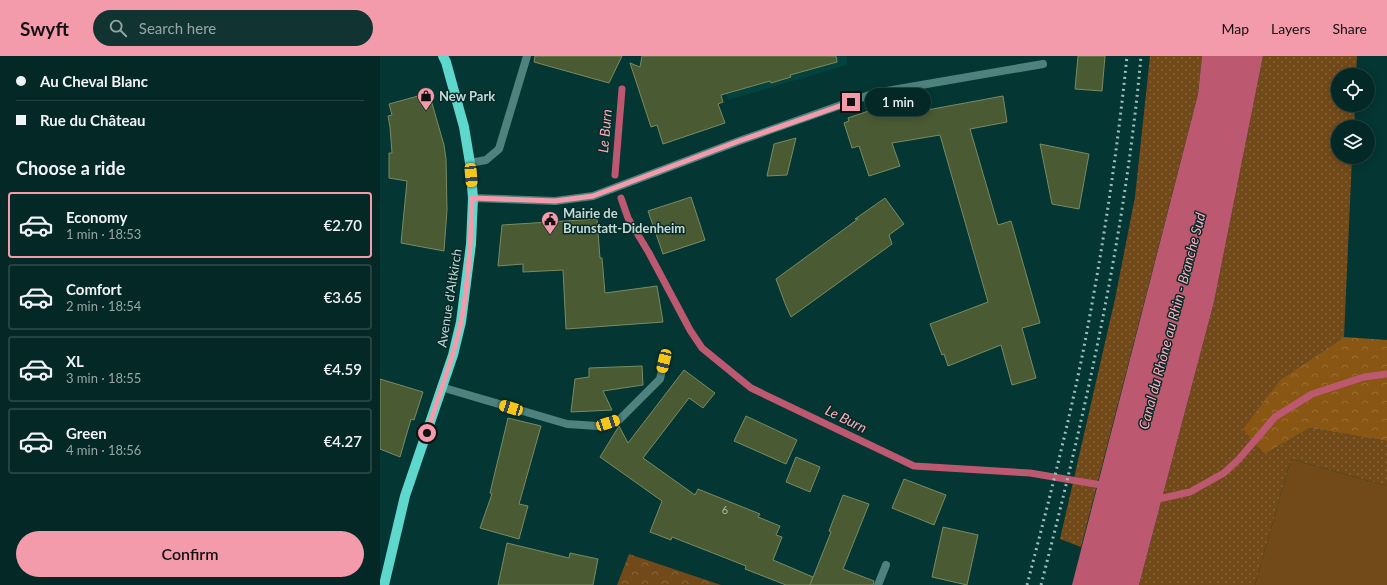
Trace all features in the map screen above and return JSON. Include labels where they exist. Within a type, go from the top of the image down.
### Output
[{"type":"main road","name":"Avenue d'Altkirch","points":[[384,585],[405,496],[453,355],[461,322],[471,244],[472,198],[470,164],[464,127],[443,56]]},
{"type":"street","points":[[470,164],[486,160],[499,149],[527,56]]},
{"type":"street","points":[[472,198],[555,201],[593,196],[739,141],[875,93],[1043,64]]},
{"type":"street","points":[[441,387],[567,424],[598,426],[619,420],[660,379],[664,361]]},
{"type":"street","points":[[878,585],[886,565]]},
{"type":"shaded area","points":[[715,56],[847,56],[847,65],[728,100]]},
{"type":"green space","points":[[1150,56],[1202,56],[1198,94],[1081,547],[1060,539],[1115,299],[1135,197]]},
{"type":"green space","points":[[1263,56],[1357,56],[1356,68],[1331,68],[1331,112],[1355,112],[1354,120],[1331,120],[1331,164],[1352,164],[1344,337],[1281,379],[1265,454],[1310,428],[1387,441],[1387,486],[1291,459],[1255,585],[1139,585],[1214,302]]},
{"type":"green space","points":[[1344,337],[1387,340],[1387,441],[1310,428],[1265,454],[1243,429],[1281,379]]},
{"type":"green space","points":[[1291,459],[1387,486],[1387,585],[1255,585]]},
{"type":"green space","points":[[629,554],[721,585],[617,585]]},
{"type":"water","name":"Canal du Rhône au Rhin - Branche Sud","points":[[1202,56],[1263,56],[1214,302],[1139,585],[1072,585],[1198,94]]},
{"type":"building","points":[[535,56],[622,56],[609,83],[534,62]]},
{"type":"building","points":[[642,56],[836,56],[837,62],[790,75],[791,77],[771,83],[770,81],[721,95],[723,102],[718,104],[725,123],[663,144],[657,125],[651,127],[630,63],[640,67]]},
{"type":"building","points":[[1078,56],[1105,56],[1102,91],[1075,89]]},
{"type":"building","points":[[429,93],[444,145],[446,159],[447,210],[444,251],[401,243],[407,181],[389,178],[389,153],[392,153],[388,116],[392,115],[389,104]]},
{"type":"building","points":[[1003,96],[1007,122],[970,129],[998,225],[1011,221],[1040,323],[1022,328],[1036,378],[1012,385],[1001,345],[948,366],[930,324],[988,302],[940,135],[892,143],[900,166],[869,176],[859,146],[852,148],[844,123],[849,121],[848,118],[892,103],[900,115]]},
{"type":"building","points":[[796,138],[787,175],[767,176],[774,144]]},
{"type":"building","points":[[1040,144],[1089,154],[1079,209],[1052,204]]},
{"type":"building","points":[[691,197],[705,240],[663,254],[648,211]]},
{"type":"building","points":[[885,198],[904,224],[889,235],[892,244],[791,317],[776,279]]},
{"type":"building","points":[[597,219],[600,258],[602,258],[605,293],[657,286],[663,322],[566,329],[563,270],[523,272],[523,264],[498,266],[502,225]]},
{"type":"building","points":[[642,366],[643,385],[603,391],[612,410],[571,412],[575,379],[589,377],[589,368]]},
{"type":"building","points":[[684,370],[715,393],[703,408],[689,398],[643,458],[695,495],[698,489],[760,514],[758,517],[780,526],[776,535],[782,537],[773,560],[813,577],[810,585],[786,585],[745,569],[746,566],[672,537],[671,540],[650,532],[662,501],[600,457],[619,426],[628,443]]},
{"type":"building","points":[[380,379],[423,392],[414,420],[411,419],[400,457],[380,449]]},
{"type":"building","points":[[746,416],[797,440],[786,464],[734,441]]},
{"type":"building","points":[[508,418],[541,426],[519,504],[528,506],[519,539],[480,528],[492,494],[490,493]]},
{"type":"building","points":[[796,457],[820,467],[810,492],[786,482]]},
{"type":"building","points":[[904,479],[946,495],[934,525],[892,508]]},
{"type":"building","points":[[843,495],[869,504],[843,569],[874,581],[873,585],[810,585],[831,532],[829,531]]},
{"type":"building","points":[[943,527],[978,535],[967,585],[932,577]]},
{"type":"building","points":[[507,543],[569,558],[570,553],[598,559],[593,585],[498,585]]},
{"type":"waterway","name":"Le Burn","points":[[615,175],[622,89]]},
{"type":"waterway","name":"Le Burn","points":[[621,198],[628,218],[649,253],[690,330],[702,348],[751,388],[914,466],[1030,473],[1107,486]]},
{"type":"waterway","points":[[1155,496],[1163,498],[1190,492],[1224,473],[1239,459],[1275,417],[1312,394],[1364,377],[1387,374]]},
{"type":"railway","points":[[1027,585],[1064,440],[1083,352],[1108,204],[1119,130],[1127,56]]},
{"type":"railway","points":[[1041,585],[1058,520],[1102,322],[1125,190],[1141,56]]},
{"type":"place","name":"New Park","points":[[426,111]]},
{"type":"place","name":"Mairie de Brunstatt-Didenheim","points":[[550,235]]},
{"type":"route","points":[[427,433],[453,355],[461,322],[471,244],[472,198],[555,201],[593,196],[610,191],[739,141],[851,102]]}]
